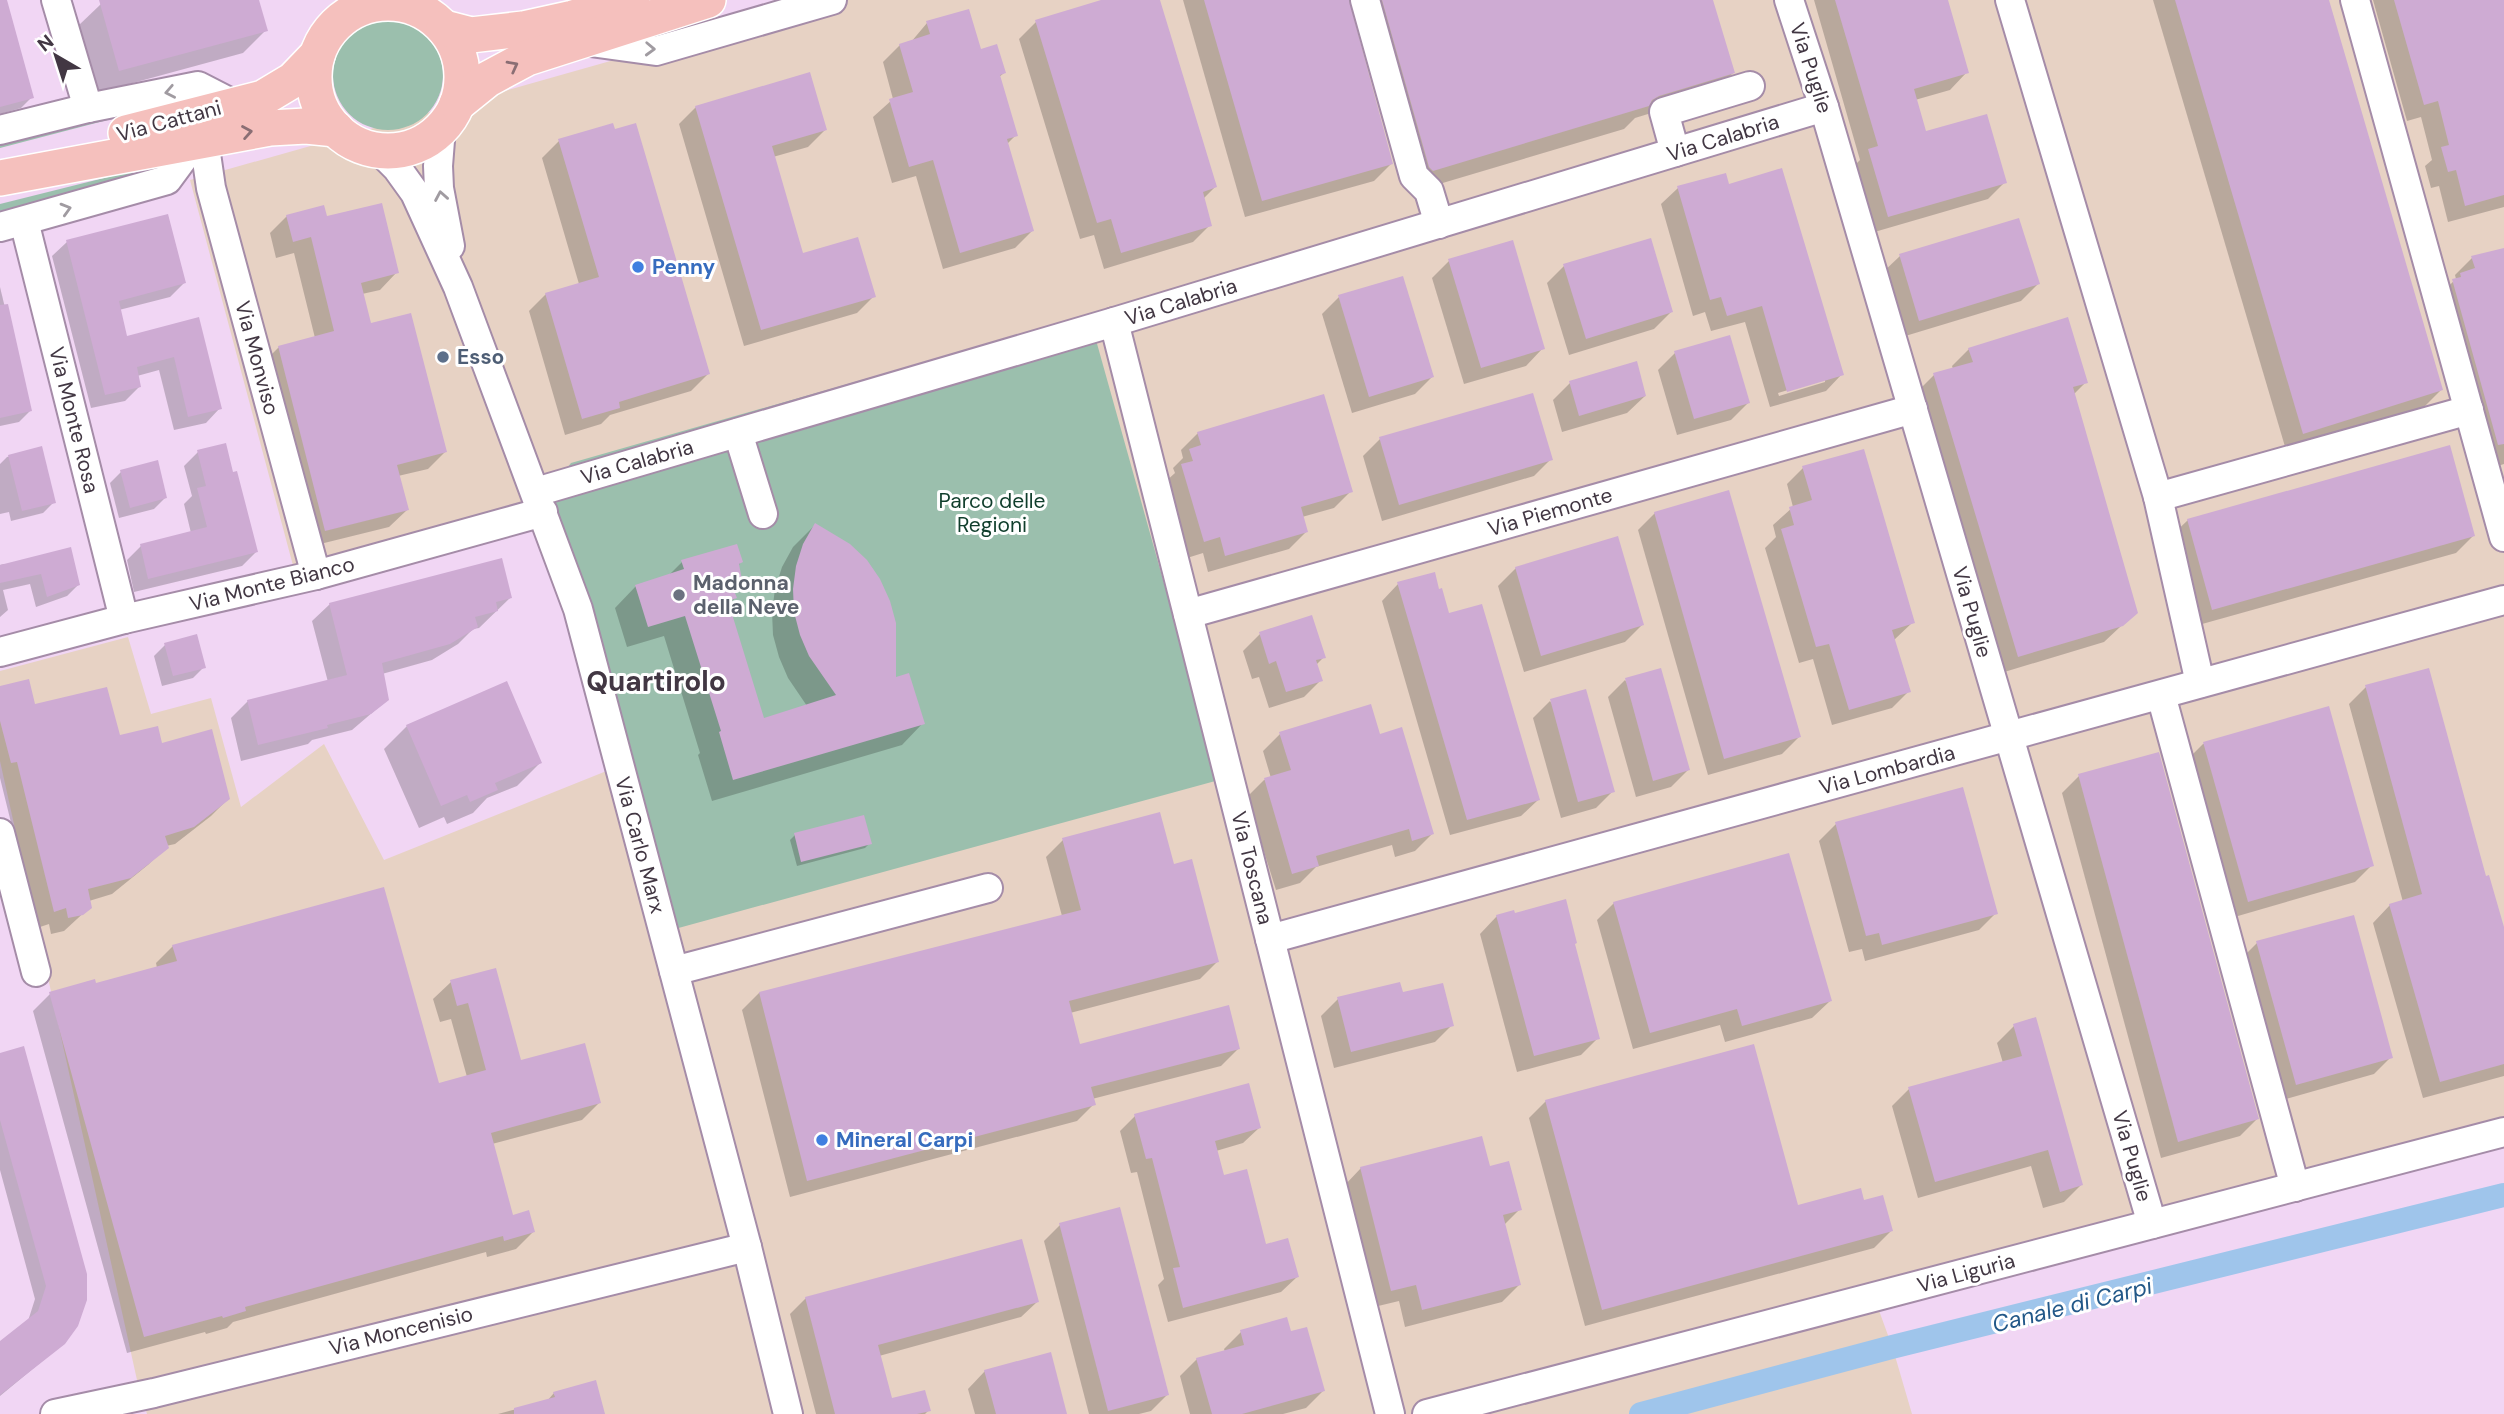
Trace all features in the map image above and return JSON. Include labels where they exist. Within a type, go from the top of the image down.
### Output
[{"type":"main road","points":[[449,116],[488,79],[527,58],[584,20],[632,0]]},
{"type":"main road","points":[[336,129],[322,110],[315,87],[314,71],[324,40],[347,8],[406,3],[434,18],[444,28],[471,35],[708,0]]},
{"type":"main road","name":"Via Carlo Marx","points":[[336,129],[349,140],[379,150],[402,149],[423,142],[449,116],[460,93],[462,70],[456,47],[444,28]]},
{"type":"main road","name":"Via Cattani","points":[[6,177],[92,142],[263,98],[293,80],[317,55]]},
{"type":"main road","name":"Via Cattani","points":[[6,177],[270,128],[306,126],[336,129]]},
{"type":"street","points":[[56,0],[88,108]]},
{"type":"street","points":[[584,20],[656,51],[832,0]]},
{"type":"street","points":[[1365,0],[1415,176],[1429,191],[1439,224]]},
{"type":"street","name":"Via Puglie","points":[[1789,0],[1824,107],[2152,1224]]},
{"type":"street","points":[[2010,0],[2158,497],[2200,684]]},
{"type":"street","points":[[2355,0],[2504,537]]},
{"type":"street","points":[[0,130],[88,108],[198,86],[233,104]]},
{"type":"street","points":[[1675,152],[1664,112],[1750,86]]},
{"type":"street","name":"Via Calabria","points":[[540,502],[738,433],[1114,323],[1824,107]]},
{"type":"street","name":"Via Carlo Marx","points":[[449,116],[438,166],[439,188],[458,287]]},
{"type":"street","points":[[12,224],[167,180],[200,141]]},
{"type":"street","name":"Via Monviso","points":[[200,141],[316,575]]},
{"type":"street","name":"Via Carlo Marx","points":[[379,150],[415,192],[458,287],[540,502],[579,614],[747,1247],[788,1414]]},
{"type":"street","name":"Via Monte Rosa","points":[[12,224],[124,619]]},
{"type":"street","name":"Via Toscana","points":[[1114,323],[1390,1414]]},
{"type":"street","name":"Via Piemonte","points":[[1188,614],[1913,409]]},
{"type":"street","points":[[2158,497],[2469,410]]},
{"type":"street","points":[[738,433],[763,514]]},
{"type":"street","name":"Via Monte Bianco","points":[[0,652],[124,619],[316,575],[540,502]]},
{"type":"street","name":"Via Lombardia","points":[[1270,939],[2504,600]]},
{"type":"street","points":[[2161,695],[2295,1187]]},
{"type":"street","points":[[0,833],[36,972]]},
{"type":"street","points":[[674,971],[988,888]]},
{"type":"street","name":"Via Liguria","points":[[1427,1414],[2504,1132]]},
{"type":"street","name":"Via Moncenisio","points":[[55,1414],[157,1403],[747,1247]]},
{"type":"shaded area","points":[[826,0],[2504,0],[2504,1140],[1877,1305],[1912,1414],[147,1414],[137,1380],[0,761],[0,671],[128,637],[151,714],[211,698],[241,807],[324,744],[384,860],[609,770],[1219,780],[534,509],[295,573],[190,180]]},
{"type":"green space","points":[[388,20],[409,25],[427,36],[438,54],[443,75],[438,96],[427,114],[409,125],[388,130],[367,125],[349,114],[338,96],[333,75],[338,54],[349,36],[367,25]]},
{"type":"green space","points":[[114,110],[115,118],[0,148],[0,139]]},
{"type":"green space","points":[[132,171],[134,177],[0,211],[0,204]]},
{"type":"green space","name":"Parco delle Regioni","points":[[1089,315],[1219,780],[653,935],[535,509],[571,463]]},
{"type":"building","points":[[0,0],[7,0],[34,98],[0,107]]},
{"type":"building","points":[[99,0],[259,0],[268,31],[119,71]]},
{"type":"building","points":[[1101,0],[1160,0],[1217,187],[1203,192],[1212,226],[1121,253],[1111,219],[1097,223],[1035,20]]},
{"type":"building","points":[[1204,0],[1349,0],[1393,164],[1262,201]]},
{"type":"building","points":[[1382,0],[1713,0],[1735,73],[1659,96],[1652,100],[1649,106],[1433,171],[1429,167]]},
{"type":"building","points":[[1835,0],[1948,0],[1969,73],[1914,89],[1926,131],[1987,114],[2007,183],[1888,217],[1868,149],[1878,146]]},
{"type":"building","points":[[2175,0],[2329,0],[2443,390],[2303,434]]},
{"type":"building","points":[[2394,0],[2504,0],[2504,195],[2465,206],[2456,170],[2448,172],[2441,147],[2449,145],[2438,101],[2424,105]]},
{"type":"building","points":[[969,9],[981,49],[997,44],[1006,73],[1000,75],[1018,136],[1007,139],[1034,231],[960,253],[933,160],[909,167],[889,99],[913,92],[899,44],[930,34],[926,21]]},
{"type":"building","points":[[810,72],[827,130],[772,146],[803,253],[858,237],[876,297],[761,330],[695,106]]},
{"type":"building","name":"Penny","points":[[613,123],[615,129],[636,123],[710,374],[619,402],[620,408],[582,419],[545,293],[599,277],[558,139]]},
{"type":"building","points":[[1782,168],[1844,375],[1787,392],[1762,306],[1727,316],[1721,297],[1710,300],[1677,186],[1726,173],[1729,184]]},
{"type":"building","points":[[382,203],[399,273],[361,283],[371,323],[411,313],[447,452],[397,465],[409,510],[325,531],[278,346],[334,331],[311,237],[293,242],[286,215],[324,205],[327,216]]},
{"type":"building","points":[[168,214],[186,283],[119,301],[127,336],[199,317],[222,409],[188,417],[174,357],[137,367],[141,387],[105,395],[66,240]]},
{"type":"building","points":[[2019,218],[2040,284],[1919,321],[1899,254]]},
{"type":"building","points":[[1651,238],[1673,312],[1586,339],[1563,264]]},
{"type":"building","points":[[1513,240],[1545,349],[1481,368],[1448,259]]},
{"type":"building","points":[[2504,248],[2504,444],[2498,445],[2452,279],[2475,268],[2471,256]]},
{"type":"building","points":[[1403,276],[1434,377],[1369,397],[1338,295]]},
{"type":"building","points":[[8,304],[32,411],[0,418],[0,305]]},
{"type":"building","points":[[2068,317],[2088,383],[2073,387],[2138,613],[2123,626],[2018,657],[1933,373],[1973,362],[1968,348]]},
{"type":"building","points":[[1730,335],[1750,403],[1694,419],[1674,351]]},
{"type":"building","points":[[1637,361],[1646,396],[1579,416],[1569,381]]},
{"type":"building","points":[[1533,393],[1553,460],[1399,505],[1379,437]]},
{"type":"building","points":[[1324,394],[1353,492],[1301,507],[1308,532],[1225,556],[1220,537],[1204,542],[1181,464],[1193,461],[1189,449],[1201,445],[1197,432]]},
{"type":"building","points":[[226,443],[233,472],[237,471],[258,552],[148,579],[140,544],[207,527],[197,488],[206,486],[197,450]]},
{"type":"building","points":[[2450,445],[2475,536],[2212,610],[2187,519]]},
{"type":"building","points":[[42,446],[56,503],[22,511],[8,455]]},
{"type":"building","points":[[1864,449],[1915,623],[1892,630],[1911,692],[1849,710],[1829,644],[1816,647],[1781,529],[1794,525],[1789,507],[1812,500],[1802,466]]},
{"type":"building","points":[[158,460],[167,498],[130,508],[120,470]]},
{"type":"building","points":[[1729,490],[1801,737],[1724,759],[1654,512]]},
{"type":"building","points":[[815,523],[850,544],[867,560],[880,579],[896,623],[896,677],[909,673],[925,724],[733,780],[719,732],[721,731],[685,616],[648,627],[635,585],[684,569],[681,560],[737,544],[743,562],[739,564],[742,580],[735,593],[737,598],[728,601],[764,718],[836,695],[809,656],[794,612],[796,566],[803,544]]},
{"type":"building","points":[[1618,536],[1644,625],[1541,656],[1515,567]]},
{"type":"building","points":[[71,547],[80,585],[47,597],[41,574],[0,583],[0,565]]},
{"type":"building","points":[[502,558],[512,598],[496,602],[498,611],[475,617],[478,627],[450,644],[382,663],[389,700],[371,714],[327,725],[328,728],[258,745],[247,700],[347,675],[329,603]]},
{"type":"building","points":[[1435,572],[1449,613],[1482,604],[1540,800],[1467,820],[1397,582]]},
{"type":"building","points":[[1312,615],[1326,658],[1316,660],[1323,681],[1286,692],[1276,661],[1269,664],[1259,632]]},
{"type":"building","points":[[197,634],[206,668],[173,676],[164,643]]},
{"type":"building","points":[[1661,668],[1690,770],[1653,781],[1625,678]]},
{"type":"building","points":[[2429,668],[2486,876],[2489,875],[2504,927],[2504,1064],[2440,1082],[2389,904],[2422,894],[2365,685]]},
{"type":"building","points":[[29,679],[35,704],[107,687],[120,735],[158,726],[162,743],[212,729],[230,799],[194,827],[165,836],[169,848],[131,878],[88,889],[92,908],[83,915],[68,918],[66,908],[54,912],[17,762],[11,763],[0,721],[0,686]]},
{"type":"building","points":[[507,681],[542,763],[495,783],[498,790],[470,802],[467,795],[441,806],[406,725]]},
{"type":"building","points":[[1586,689],[1615,792],[1578,802],[1550,699]]},
{"type":"building","points":[[1371,704],[1380,734],[1402,727],[1434,834],[1412,841],[1409,829],[1316,856],[1319,866],[1292,874],[1264,778],[1291,770],[1279,732]]},
{"type":"building","points":[[2329,706],[2374,866],[2248,902],[2203,742]]},
{"type":"building","points":[[2159,752],[2259,1119],[2178,1142],[2078,774]]},
{"type":"building","points":[[1963,787],[1998,914],[1882,945],[1879,933],[1866,936],[1835,822]]},
{"type":"building","points":[[1160,812],[1174,864],[1192,859],[1219,962],[1069,1001],[1080,1044],[1229,1005],[1240,1049],[1091,1087],[1096,1105],[807,1181],[759,992],[1081,910],[1062,838]]},
{"type":"building","points":[[864,815],[872,844],[801,862],[794,833]]},
{"type":"building","points":[[1789,853],[1832,1001],[1742,1026],[1737,1009],[1650,1033],[1613,902]]},
{"type":"building","points":[[384,887],[439,1083],[486,1070],[468,1003],[457,1006],[450,980],[496,968],[521,1060],[585,1043],[601,1103],[491,1133],[513,1215],[529,1210],[535,1232],[504,1241],[503,1236],[245,1307],[246,1311],[223,1318],[222,1316],[144,1337],[49,992],[95,979],[96,983],[177,961],[172,945]]},
{"type":"building","points":[[1566,899],[1600,1039],[1534,1056],[1496,915],[1514,910],[1515,913]]},
{"type":"building","points":[[2354,915],[2393,1058],[2296,1085],[2256,941]]},
{"type":"building","points":[[1400,982],[1403,992],[1443,983],[1454,1026],[1351,1052],[1337,997]]},
{"type":"building","points":[[2036,1017],[2083,1185],[2060,1192],[2048,1150],[1935,1182],[1908,1087],[2022,1056],[2013,1024]]},
{"type":"building","points":[[1754,1044],[1798,1205],[1861,1188],[1864,1200],[1883,1195],[1893,1231],[1602,1310],[1545,1100]]},
{"type":"building","points":[[24,1046],[87,1274],[87,1300],[78,1326],[65,1344],[0,1395],[0,1341],[38,1311],[46,1286],[0,1120],[0,1053]]},
{"type":"building","points":[[1249,1083],[1261,1128],[1215,1141],[1224,1175],[1247,1169],[1266,1244],[1288,1238],[1299,1277],[1183,1308],[1173,1268],[1180,1267],[1152,1158],[1146,1159],[1134,1114]]},
{"type":"building","points":[[1482,1136],[1490,1166],[1509,1161],[1522,1210],[1503,1215],[1521,1285],[1422,1310],[1416,1285],[1391,1291],[1360,1167]]},
{"type":"building","points":[[1120,1207],[1169,1395],[1108,1411],[1059,1223]]},
{"type":"building","points":[[1022,1239],[1039,1302],[878,1345],[892,1398],[925,1390],[931,1411],[917,1414],[835,1414],[805,1297]]},
{"type":"building","points":[[1287,1317],[1291,1331],[1307,1327],[1325,1391],[1242,1414],[1212,1414],[1196,1358],[1244,1345],[1240,1330]]},
{"type":"building","points":[[1051,1352],[1067,1414],[996,1414],[984,1370]]},
{"type":"building","points":[[596,1380],[605,1414],[514,1414],[514,1408],[555,1397],[553,1392]]},
{"type":"waterway","name":"Canale di Carpi","points":[[1641,1414],[1892,1347],[2504,1195]]},
{"type":"place","name":"Penny","points":[[638,267]]},
{"type":"place","name":"Esso","points":[[443,357]]},
{"type":"place","name":"Madonna della Neve","points":[[679,595]]},
{"type":"place","name":"Mineral Carpi","points":[[822,1140]]},
{"type":"district","name":"Quartirolo","points":[[656,681]]}]
